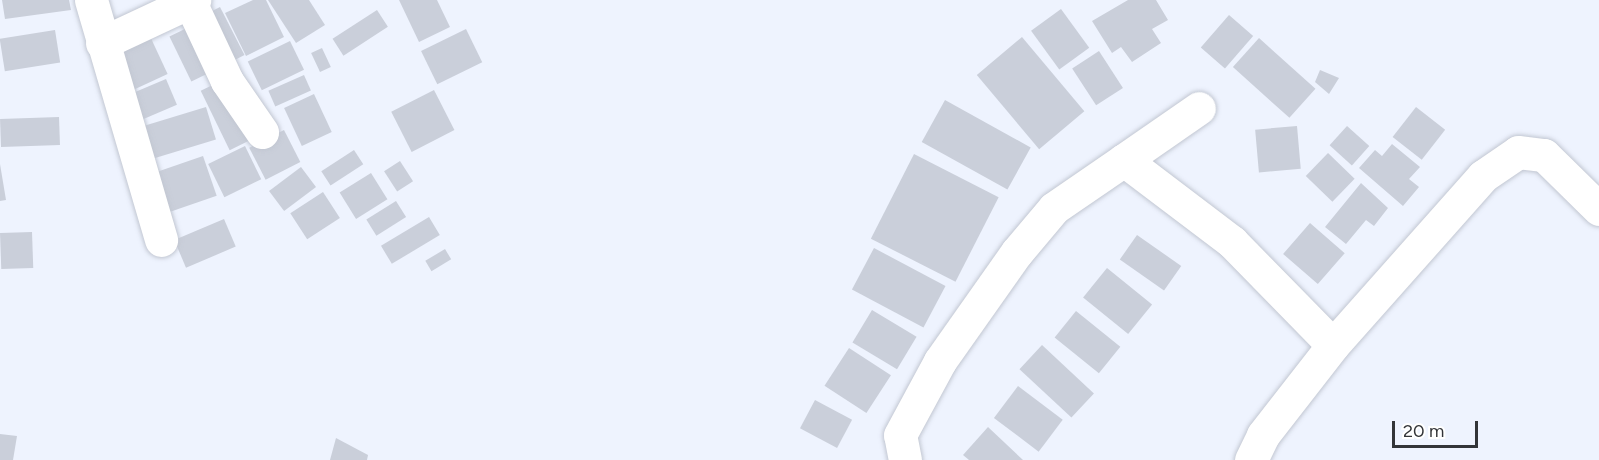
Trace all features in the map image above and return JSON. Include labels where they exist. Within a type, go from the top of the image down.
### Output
[{"type":"street","points":[[91,0],[161,240]]},
{"type":"street","points":[[102,42],[192,1],[227,81],[262,132]]},
{"type":"street","points":[[905,460],[900,435],[940,361],[1017,252],[1054,208],[1199,108]]},
{"type":"street","points":[[1251,460],[1263,435],[1333,345],[1483,176],[1518,152],[1544,155],[1599,209]]},
{"type":"street","points":[[1124,160],[1232,242],[1333,345]]},
{"type":"building","points":[[2,0],[69,0],[71,10],[5,19]]},
{"type":"building","points":[[253,0],[266,0],[284,37],[246,56],[225,13]]},
{"type":"building","points":[[268,0],[309,0],[325,25],[296,43]]},
{"type":"building","points":[[399,0],[437,0],[450,27],[419,42]]},
{"type":"building","points":[[1128,0],[1156,0],[1168,20],[1152,29],[1161,43],[1132,62],[1121,47],[1112,53],[1092,21]]},
{"type":"building","points":[[220,7],[245,55],[225,65],[200,17]]},
{"type":"building","points":[[1061,9],[1089,48],[1059,70],[1031,31]]},
{"type":"building","points":[[377,10],[388,27],[343,56],[333,39]]},
{"type":"building","points":[[1229,15],[1253,36],[1225,68],[1201,47]]},
{"type":"building","points":[[191,26],[213,71],[191,81],[169,37]]},
{"type":"building","points":[[466,29],[482,62],[437,84],[421,51]]},
{"type":"building","points":[[55,30],[60,63],[5,71],[0,39]]},
{"type":"building","points":[[149,34],[168,74],[130,91],[112,51]]},
{"type":"building","points":[[1022,37],[1084,111],[1039,149],[977,75]]},
{"type":"building","points":[[1259,38],[1315,89],[1289,118],[1233,67]]},
{"type":"building","points":[[290,41],[304,70],[262,90],[248,62]]},
{"type":"building","points":[[322,48],[331,67],[320,72],[311,53]]},
{"type":"building","points":[[1099,51],[1123,88],[1096,105],[1072,68]]},
{"type":"building","points":[[1320,70],[1339,78],[1329,94],[1315,82]]},
{"type":"building","points":[[304,75],[311,91],[275,106],[268,91]]},
{"type":"building","points":[[166,79],[177,105],[134,123],[123,97]]},
{"type":"building","points":[[225,79],[254,138],[230,150],[201,91]]},
{"type":"building","points":[[434,90],[454,130],[412,152],[391,112]]},
{"type":"building","points":[[314,94],[332,132],[302,146],[284,108]]},
{"type":"building","points":[[945,100],[1031,148],[1007,189],[922,142]]},
{"type":"building","points":[[206,107],[216,140],[140,163],[130,130]]},
{"type":"building","points":[[1416,107],[1445,130],[1422,160],[1393,137]]},
{"type":"building","points":[[59,117],[60,145],[1,147],[0,119]]},
{"type":"building","points":[[1297,126],[1301,169],[1259,172],[1255,130]]},
{"type":"building","points":[[1347,126],[1369,146],[1352,165],[1330,145]]},
{"type":"building","points":[[284,130],[300,162],[266,180],[249,148]]},
{"type":"building","points":[[1392,144],[1420,167],[1409,179],[1419,187],[1403,206],[1359,168],[1375,150],[1382,156]]},
{"type":"building","points":[[245,146],[261,179],[224,197],[208,164]]},
{"type":"building","points":[[354,150],[363,164],[331,185],[321,171]]},
{"type":"building","points":[[1328,153],[1355,179],[1332,202],[1306,176]]},
{"type":"building","points":[[914,154],[999,197],[956,282],[871,239]]},
{"type":"building","points":[[203,156],[217,196],[161,215],[147,175]]},
{"type":"building","points":[[400,161],[413,181],[397,191],[384,171]]},
{"type":"building","points":[[0,164],[6,200],[0,201]]},
{"type":"building","points":[[301,167],[316,187],[284,211],[269,191]]},
{"type":"building","points":[[371,173],[387,199],[356,219],[340,193]]},
{"type":"building","points":[[1361,183],[1388,208],[1374,226],[1366,220],[1346,244],[1325,227]]},
{"type":"building","points":[[323,192],[340,218],[307,239],[290,213]]},
{"type":"building","points":[[396,201],[406,217],[376,236],[366,220]]},
{"type":"building","points":[[429,217],[440,235],[392,264],[381,246]]},
{"type":"building","points":[[224,219],[236,247],[186,268],[174,240]]},
{"type":"building","points":[[1310,223],[1345,253],[1318,284],[1283,254]]},
{"type":"building","points":[[32,232],[33,268],[1,269],[0,233]]},
{"type":"building","points":[[1137,235],[1181,266],[1164,291],[1120,260]]},
{"type":"building","points":[[874,248],[946,286],[923,328],[852,289]]},
{"type":"building","points":[[445,249],[451,259],[431,271],[425,261]]},
{"type":"building","points":[[1107,268],[1152,305],[1128,334],[1083,298]]},
{"type":"building","points":[[872,310],[917,337],[897,369],[852,343]]},
{"type":"building","points":[[1076,311],[1120,347],[1099,373],[1055,337]]},
{"type":"building","points":[[1042,345],[1094,393],[1071,418],[1019,369]]},
{"type":"building","points":[[849,348],[891,375],[866,413],[824,386]]},
{"type":"building","points":[[1018,386],[1063,420],[1039,452],[994,418]]},
{"type":"building","points":[[815,400],[852,420],[837,448],[800,428]]},
{"type":"building","points":[[988,427],[1023,460],[969,460],[963,455]]},
{"type":"building","points":[[0,434],[17,436],[13,460],[0,460]]},
{"type":"building","points":[[336,438],[368,455],[367,460],[330,460]]}]
